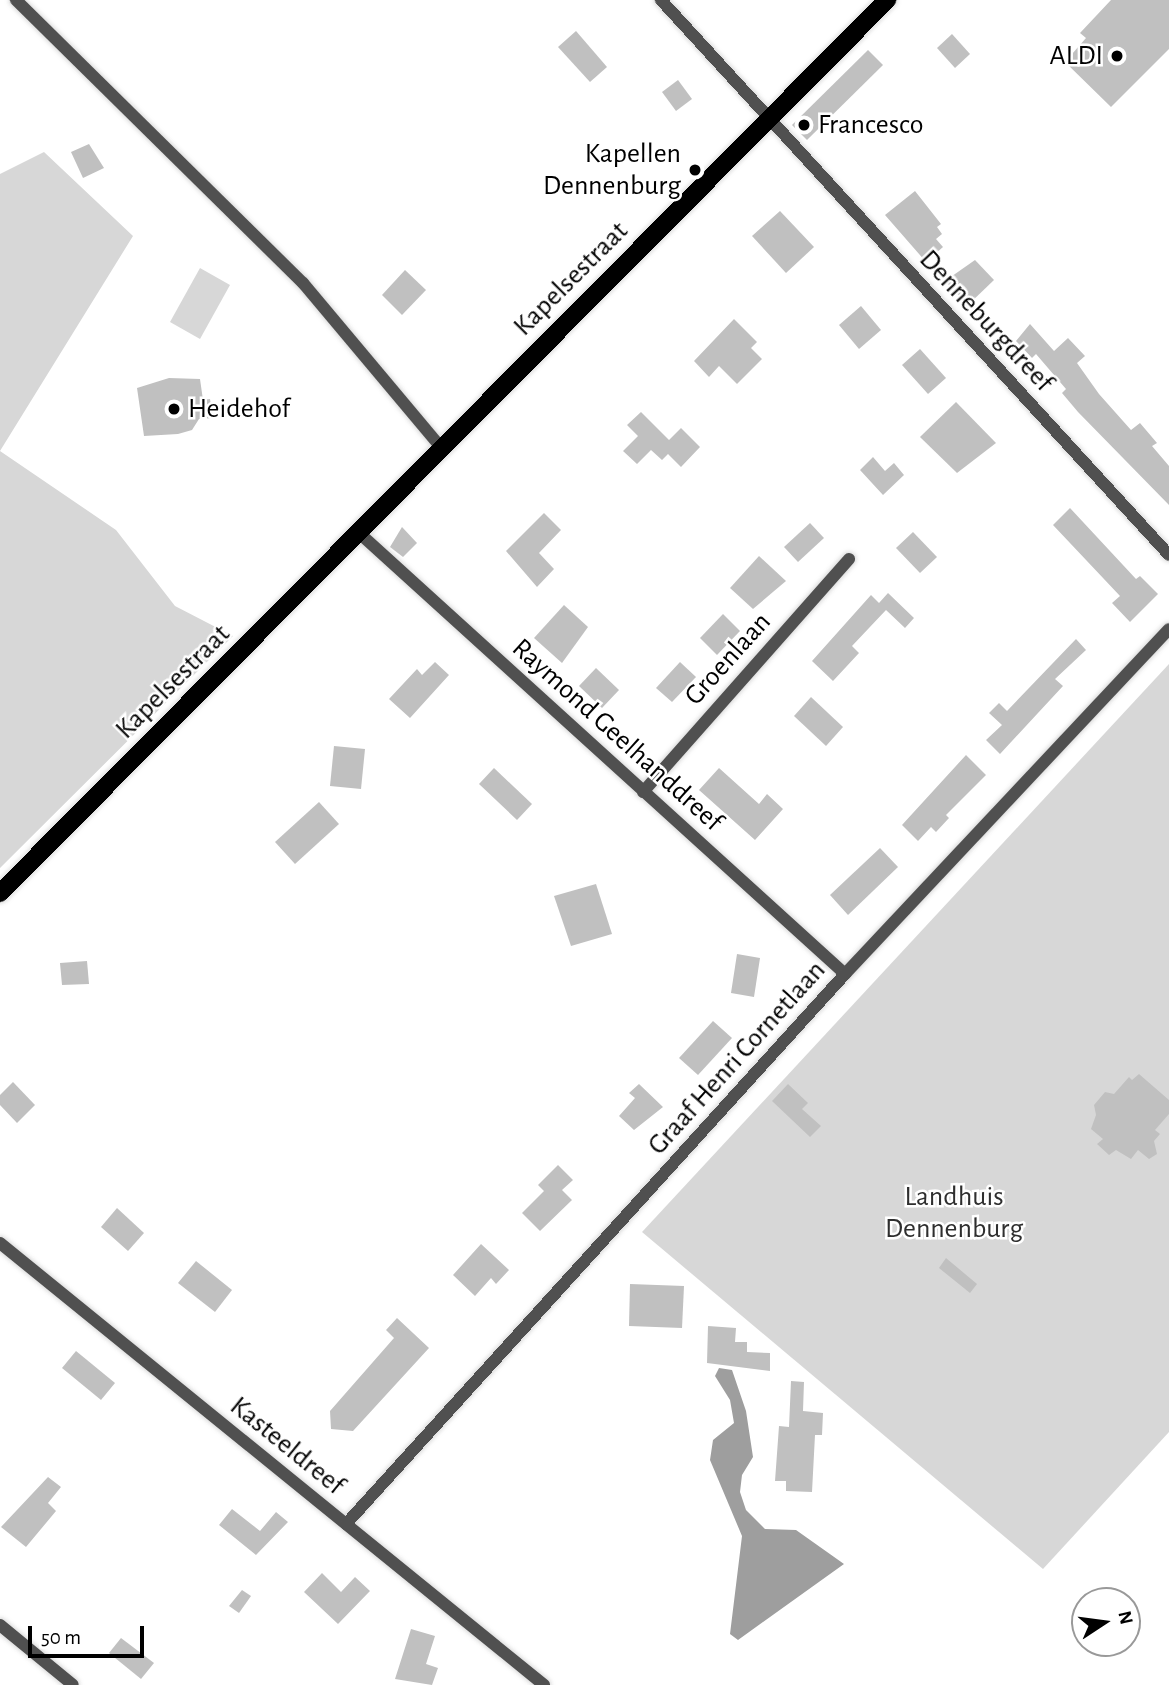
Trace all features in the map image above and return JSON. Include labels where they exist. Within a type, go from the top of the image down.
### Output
[{"type":"main road","name":"Kapelsestraat","points":[[0,893],[440,446],[887,0]]},
{"type":"street","points":[[16,0],[303,283],[440,446]]},
{"type":"street","name":"Denneburgdreef","points":[[662,0],[767,121],[1169,555]]},
{"type":"street","name":"Raymond Geelhanddreef","points":[[357,531],[845,974]]},
{"type":"street","name":"Groenlaan","points":[[643,792],[849,559]]},
{"type":"street","name":"Graaf Henri Cornetlaan","points":[[345,1524],[845,974],[1169,629]]},
{"type":"street","name":"Kasteeldreef","points":[[0,1243],[544,1685]]},
{"type":"street","points":[[0,1625],[73,1685]]},
{"type":"green space","points":[[44,152],[133,236],[0,451],[0,174]]},
{"type":"green space","points":[[200,268],[230,285],[200,339],[170,322]]},
{"type":"green space","points":[[0,451],[116,530],[175,606],[233,636],[0,868]]},
{"type":"green space","name":"Landhuis Dennenburg","points":[[1169,664],[1169,1432],[1043,1569],[642,1232]]},
{"type":"shaded area","points":[[719,1368],[732,1370],[746,1411],[753,1457],[742,1475],[740,1492],[746,1510],[765,1529],[796,1530],[844,1564],[738,1640],[730,1634],[742,1536],[710,1460],[713,1440],[734,1423],[730,1400],[715,1376]]},
{"type":"building","name":"ALDI","points":[[1111,0],[1169,0],[1169,49],[1111,107],[1065,62],[1086,38],[1080,33]]},
{"type":"building","points":[[576,31],[607,67],[590,82],[558,47]]},
{"type":"building","points":[[952,34],[970,54],[955,68],[937,48]]},
{"type":"building","points":[[868,50],[883,65],[807,140],[792,125]]},
{"type":"building","points":[[678,80],[692,99],[676,111],[662,92]]},
{"type":"building","points":[[89,144],[104,168],[83,178],[71,152]]},
{"type":"building","points":[[915,191],[941,224],[937,227],[942,234],[936,239],[943,247],[926,262],[885,215]]},
{"type":"building","points":[[780,211],[814,247],[786,273],[752,236]]},
{"type":"building","points":[[975,260],[994,280],[968,305],[945,281]]},
{"type":"building","points":[[405,270],[426,290],[402,315],[382,295]]},
{"type":"building","points":[[861,306],[881,330],[859,349],[839,325]]},
{"type":"building","points":[[734,319],[757,342],[751,348],[762,359],[737,384],[719,366],[709,377],[694,361]]},
{"type":"building","points":[[1030,324],[1054,351],[1068,338],[1085,356],[1077,363],[1099,394],[1131,430],[1140,423],[1157,443],[1152,446],[1169,466],[1169,505],[1078,412],[1062,393],[1066,389],[1036,354],[1032,358],[1016,341]]},
{"type":"building","points":[[920,349],[946,378],[928,394],[902,365]]},
{"type":"building","name":"Heidehof","points":[[169,378],[200,379],[203,400],[210,399],[213,418],[199,419],[192,430],[178,434],[144,436],[137,388]]},
{"type":"building","points":[[956,402],[996,443],[957,473],[920,437]]},
{"type":"building","points":[[641,412],[669,440],[681,428],[700,447],[681,467],[668,454],[662,460],[651,450],[637,464],[623,451],[638,436],[627,425]]},
{"type":"building","points":[[873,457],[885,471],[894,463],[904,475],[883,495],[860,470]]},
{"type":"building","points":[[1070,508],[1136,579],[1140,576],[1158,594],[1130,622],[1112,603],[1120,596],[1053,525]]},
{"type":"building","points":[[544,513],[561,530],[539,553],[554,569],[537,587],[506,551]]},
{"type":"building","points":[[810,523],[824,538],[798,562],[784,547]]},
{"type":"building","points":[[402,527],[417,543],[403,557],[390,547]]},
{"type":"building","points":[[913,532],[937,557],[920,573],[896,548]]},
{"type":"building","points":[[759,556],[786,581],[753,609],[730,588]]},
{"type":"building","points":[[888,593],[914,618],[905,628],[886,610],[852,646],[859,653],[833,681],[812,661],[871,595],[879,603]]},
{"type":"building","points":[[564,605],[588,627],[562,663],[534,638]]},
{"type":"building","points":[[723,614],[740,631],[717,655],[700,638]]},
{"type":"building","points":[[1076,639],[1086,650],[1055,679],[1063,686],[1000,754],[986,740],[1002,725],[989,713],[999,703],[1007,711]]},
{"type":"building","points":[[435,662],[449,675],[410,718],[389,699],[417,669],[422,675]]},
{"type":"building","points":[[680,662],[696,677],[672,702],[656,688]]},
{"type":"building","points":[[596,668],[619,690],[602,708],[579,686]]},
{"type":"building","points":[[811,697],[843,727],[826,746],[794,716]]},
{"type":"building","points":[[334,746],[365,749],[361,789],[330,786]]},
{"type":"building","points":[[966,755],[986,775],[946,815],[949,818],[936,832],[931,827],[918,841],[902,825]]},
{"type":"building","points":[[494,768],[532,804],[517,820],[479,784]]},
{"type":"building","points":[[719,768],[759,804],[767,794],[783,809],[755,840],[699,790]]},
{"type":"building","points":[[319,802],[339,824],[295,864],[275,842]]},
{"type":"building","points":[[880,848],[898,867],[848,915],[830,895]]},
{"type":"building","points":[[596,884],[612,934],[571,946],[554,896]]},
{"type":"building","points":[[737,954],[760,958],[754,997],[731,993]]},
{"type":"building","points":[[87,961],[89,984],[62,985],[60,963]]},
{"type":"building","points":[[713,1021],[732,1038],[698,1075],[679,1058]]},
{"type":"building","points":[[1139,1074],[1169,1100],[1169,1114],[1155,1130],[1160,1134],[1154,1141],[1157,1154],[1149,1159],[1138,1150],[1131,1159],[1116,1150],[1109,1155],[1097,1144],[1103,1139],[1091,1129],[1096,1115],[1094,1105],[1105,1092],[1114,1094],[1129,1077],[1132,1080]]},
{"type":"building","points":[[13,1082],[35,1105],[17,1123],[0,1105],[0,1095]]},
{"type":"building","points":[[639,1084],[663,1107],[634,1130],[619,1116],[635,1098],[629,1093]]},
{"type":"building","points":[[788,1084],[808,1103],[802,1109],[821,1126],[810,1137],[772,1101]]},
{"type":"building","points":[[558,1165],[573,1180],[562,1190],[572,1200],[540,1231],[522,1213],[544,1191],[538,1185]]},
{"type":"building","points":[[117,1208],[144,1233],[128,1251],[101,1227]]},
{"type":"building","points":[[481,1244],[509,1270],[496,1284],[491,1278],[475,1296],[453,1275]]},
{"type":"building","points":[[946,1258],[977,1284],[970,1293],[939,1268]]},
{"type":"building","points":[[196,1261],[232,1290],[215,1312],[178,1283]]},
{"type":"building","points":[[630,1284],[684,1286],[682,1328],[629,1326]]},
{"type":"building","points":[[397,1318],[429,1348],[353,1431],[331,1429],[330,1411],[394,1338],[386,1330]]},
{"type":"building","points":[[708,1326],[736,1328],[735,1342],[747,1342],[747,1352],[770,1353],[770,1371],[707,1363]]},
{"type":"building","points":[[76,1351],[115,1383],[101,1400],[62,1368]]},
{"type":"building","points":[[791,1381],[804,1382],[803,1411],[823,1413],[822,1435],[815,1435],[812,1492],[786,1491],[786,1481],[775,1481],[779,1426],[789,1427]]},
{"type":"building","points":[[48,1477],[61,1487],[48,1503],[56,1511],[26,1547],[1,1527]]},
{"type":"building","points":[[232,1509],[260,1531],[276,1512],[288,1522],[256,1555],[219,1525]]},
{"type":"building","points":[[322,1573],[341,1592],[355,1577],[370,1591],[338,1624],[304,1592]]},
{"type":"building","points":[[242,1590],[251,1596],[239,1613],[229,1606]]},
{"type":"building","points":[[411,1629],[435,1636],[426,1664],[438,1668],[432,1685],[395,1679]]},
{"type":"building","points":[[121,1638],[154,1663],[141,1679],[109,1653]]},
{"type":"place","name":"ALDI","points":[[1117,56]]},
{"type":"place","name":"Francesco","points":[[804,125]]},
{"type":"place","name":"Kapellen Dennenburg","points":[[695,170]]},
{"type":"place","name":"Heidehof","points":[[174,409]]}]
